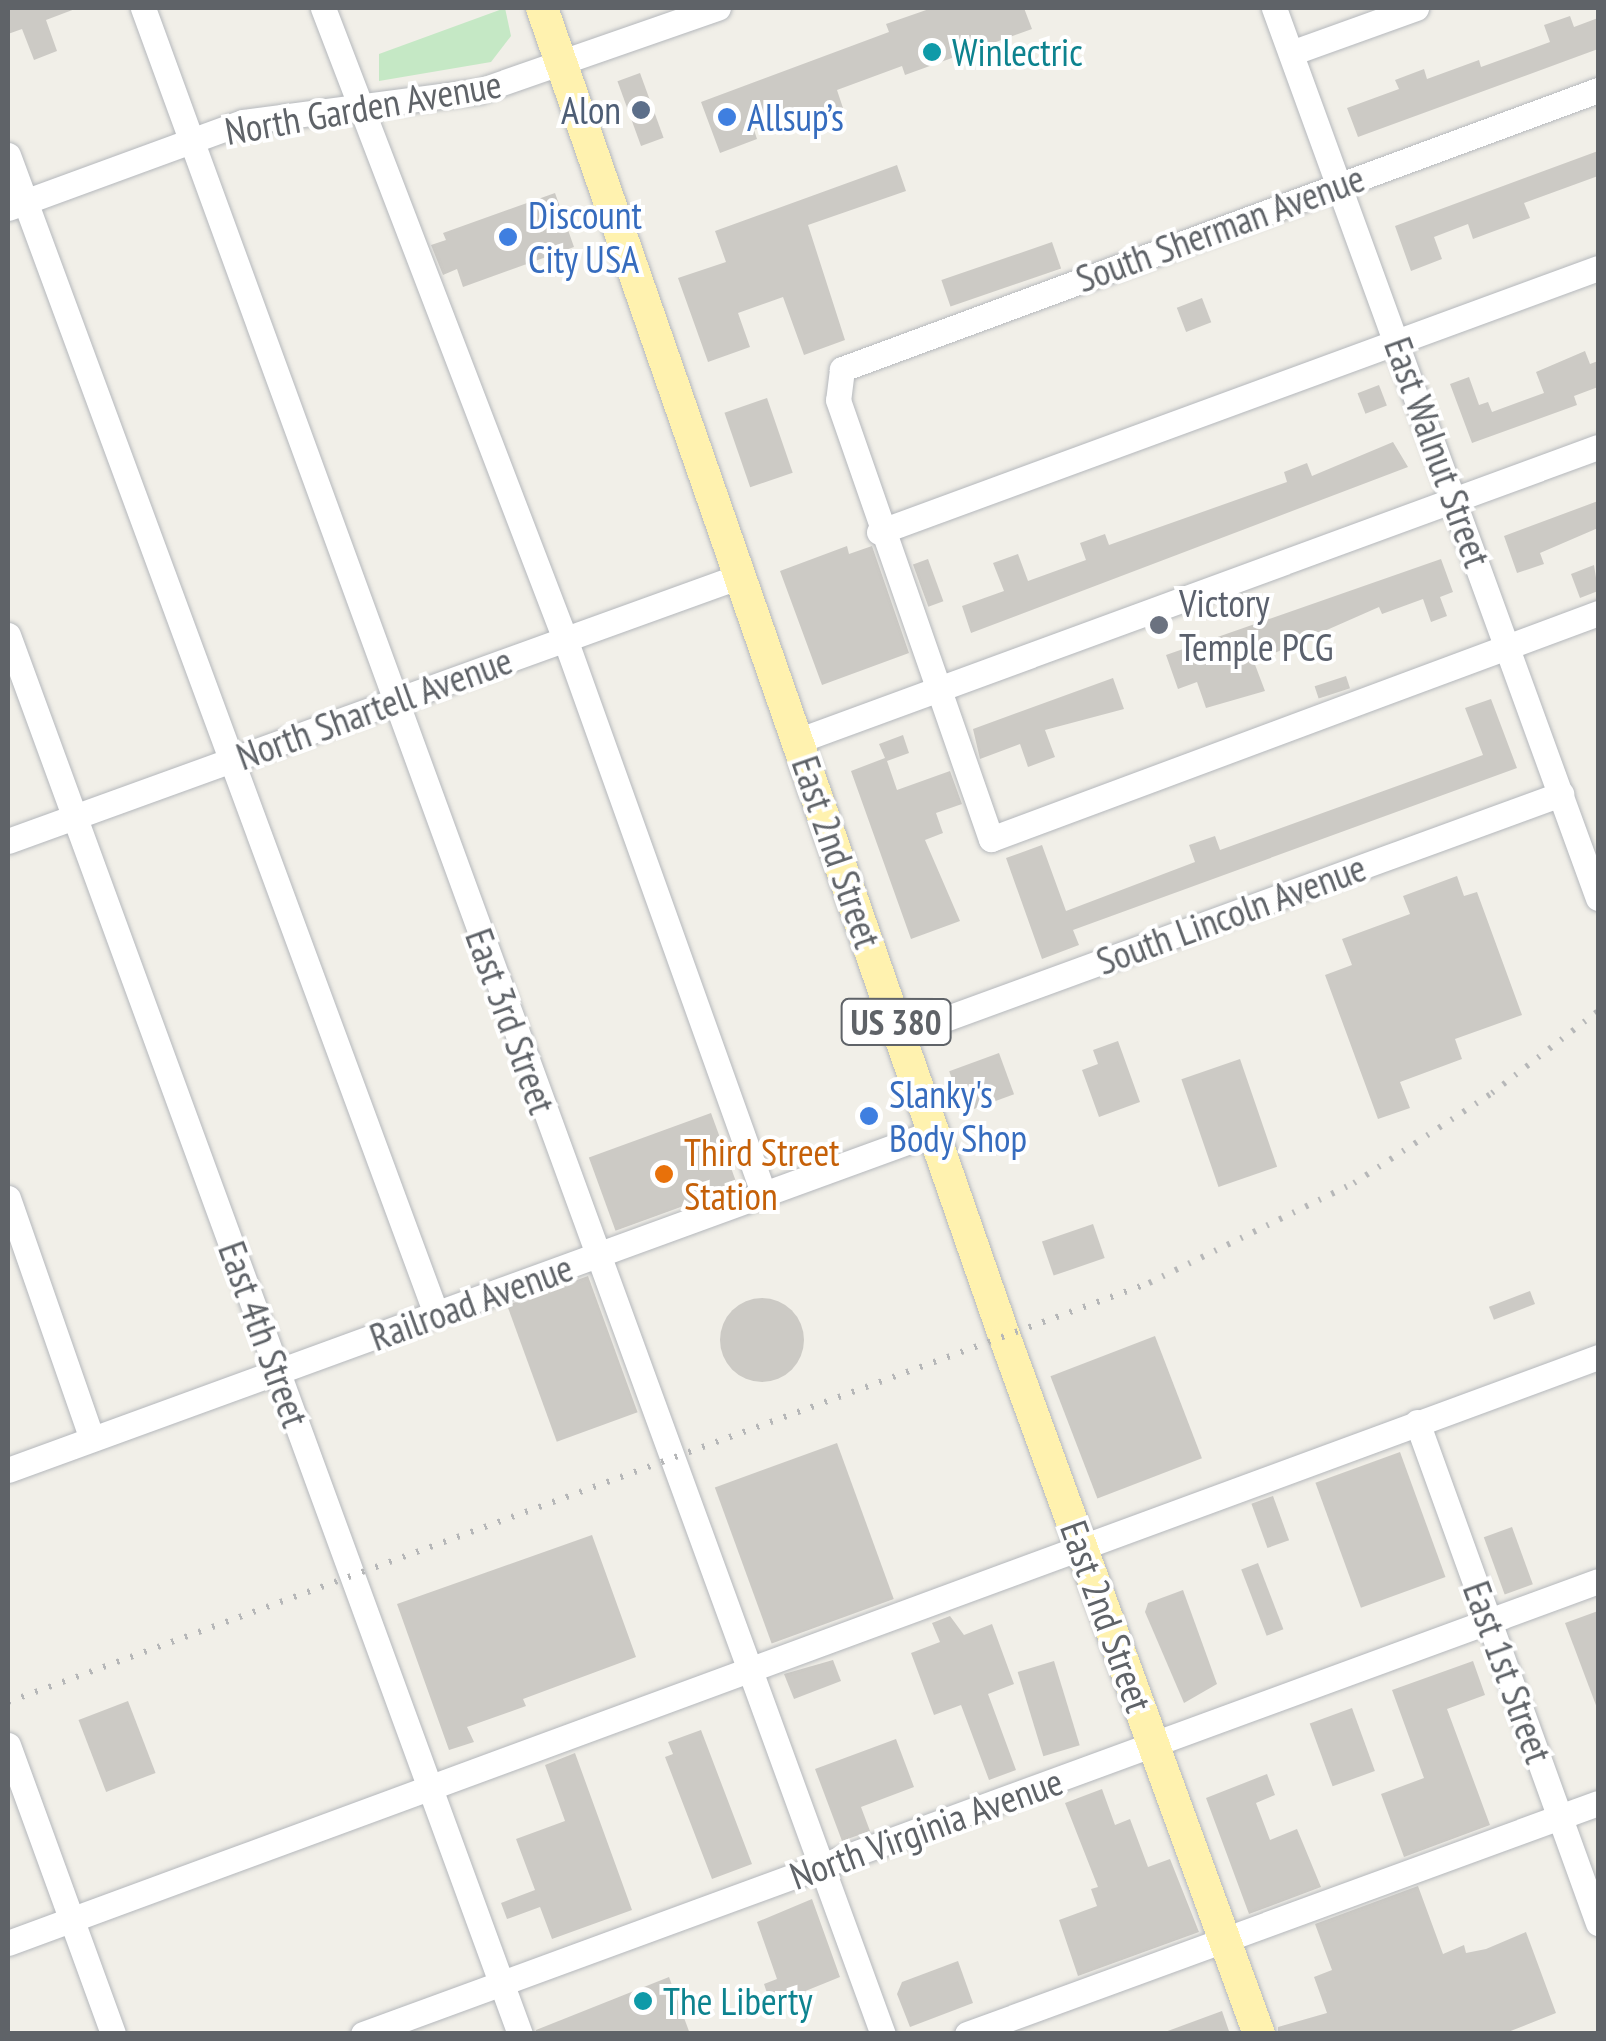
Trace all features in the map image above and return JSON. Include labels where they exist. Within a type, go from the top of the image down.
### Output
[{"type":"main road","name":"East 2nd Street","points":[[542,8],[934,1132],[1260,2034]]},
{"type":"street","name":"East 3rd Street","points":[[144,8],[392,702],[883,2034]]},
{"type":"street","points":[[324,8],[566,639],[764,1195]]},
{"type":"street","name":"North Garden Avenue","points":[[16,205],[264,116],[453,96],[563,64],[718,8]]},
{"type":"street","name":"East Walnut Street","points":[[1274,8],[1598,898]]},
{"type":"street","points":[[1291,54],[1416,8]]},
{"type":"street","name":"South Sherman Avenue","points":[[879,532],[838,400],[842,369],[1598,90]]},
{"type":"street","points":[[8,155],[16,205],[230,760],[436,1314]]},
{"type":"street","points":[[1598,268],[879,532],[991,840],[1598,613]]},
{"type":"street","points":[[797,741],[1598,447]]},
{"type":"street","name":"North Shartell Avenue","points":[[8,841],[740,576]]},
{"type":"street","name":"East 4th Street","points":[[8,635],[520,2034]]},
{"type":"street","name":"South Lincoln Avenue","points":[[901,1034],[1560,794]]},
{"type":"street","name":"Railroad Avenue","points":[[8,1470],[934,1132]]},
{"type":"street","points":[[8,1198],[92,1439]]},
{"type":"street","points":[[8,1944],[1598,1357]]},
{"type":"street","name":"East 1st Street","points":[[1417,1422],[1598,1922]]},
{"type":"street","name":"North Virginia Avenue","points":[[363,2034],[1598,1581]]},
{"type":"street","points":[[8,1744],[113,2034]]},
{"type":"street","points":[[967,2034],[1598,1803]]},
{"type":"green space","points":[[505,8],[511,36],[491,62],[379,81],[379,54]]},
{"type":"building","points":[[8,8],[75,9],[46,20],[57,51],[34,60],[22,29],[8,34]]},
{"type":"building","points":[[932,8],[1024,8],[1032,29],[905,75],[902,66],[837,90],[843,108],[799,124],[796,115],[754,130],[757,139],[720,153],[701,102],[889,32],[886,24]]},
{"type":"building","points":[[1570,16],[1574,27],[1598,18],[1598,49],[1358,137],[1347,108],[1399,89],[1395,80],[1424,69],[1427,79],[1479,60],[1481,67],[1550,42],[1544,25]]},
{"type":"building","name":"Alon","points":[[640,73],[664,138],[641,146],[617,81]]},
{"type":"building","points":[[1598,151],[1598,176],[1524,203],[1530,218],[1473,239],[1468,224],[1434,237],[1442,259],[1411,271],[1395,226]]},
{"type":"building","points":[[897,165],[906,191],[808,225],[845,340],[804,355],[783,297],[738,313],[750,347],[708,362],[678,278],[726,262],[715,231]]},
{"type":"building","name":"Discount City USA","points":[[555,193],[574,247],[463,287],[457,269],[443,275],[431,245],[446,240],[443,233]]},
{"type":"building","points":[[1052,242],[1061,268],[950,307],[941,280]]},
{"type":"building","points":[[1202,298],[1211,322],[1186,332],[1177,308]]},
{"type":"building","points":[[1585,351],[1590,364],[1598,361],[1598,387],[1574,396],[1577,405],[1472,443],[1450,384],[1469,377],[1479,405],[1488,402],[1492,412],[1544,393],[1536,372]]},
{"type":"building","points":[[1379,385],[1387,406],[1365,414],[1358,393]]},
{"type":"building","points":[[767,398],[793,473],[750,487],[724,413]]},
{"type":"building","points":[[1393,442],[1408,467],[971,633],[962,606],[1004,591],[993,563],[1018,554],[1028,581],[1086,560],[1080,543],[1105,534],[1109,545],[1287,482],[1284,472],[1307,463],[1312,476]]},
{"type":"building","points":[[1598,501],[1598,528],[1540,553],[1544,564],[1517,573],[1504,536]]},
{"type":"building","points":[[847,546],[849,554],[872,546],[909,653],[822,685],[780,571]]},
{"type":"building","points":[[928,559],[943,601],[928,607],[913,564]]},
{"type":"building","points":[[1441,559],[1453,592],[1440,597],[1447,616],[1431,622],[1423,599],[1382,614],[1379,607],[1254,662],[1265,691],[1206,708],[1197,682],[1178,689],[1166,655]]},
{"type":"building","points":[[1594,565],[1598,591],[1580,598],[1571,574]]},
{"type":"building","points":[[1346,676],[1350,688],[1319,699],[1315,686]]},
{"type":"building","points":[[1113,678],[1124,709],[1045,730],[1055,757],[1028,767],[1020,744],[980,759],[973,729]]},
{"type":"building","points":[[1491,699],[1517,768],[1073,930],[1079,945],[1042,959],[1006,858],[1042,845],[1066,911],[1195,862],[1189,845],[1215,836],[1220,850],[1483,755],[1465,708]]},
{"type":"building","points":[[903,735],[909,753],[887,761],[897,790],[950,771],[962,804],[936,813],[943,833],[925,840],[960,921],[911,939],[851,771],[885,758],[879,744]]},
{"type":"building","points":[[1457,876],[1464,896],[1477,892],[1522,1015],[1455,1039],[1462,1059],[1400,1082],[1410,1108],[1378,1119],[1325,975],[1352,965],[1342,939],[1410,914],[1403,896]]},
{"type":"building","points":[[1118,1041],[1140,1102],[1099,1117],[1082,1070],[1098,1064],[1093,1050]]},
{"type":"building","points":[[999,1053],[1014,1094],[964,1112],[949,1071]]},
{"type":"building","points":[[1240,1059],[1277,1167],[1218,1187],[1181,1079]]},
{"type":"building","name":"Third Street Station","points":[[711,1113],[738,1186],[616,1231],[589,1157]]},
{"type":"building","points":[[1093,1224],[1105,1258],[1054,1276],[1042,1242]]},
{"type":"building","points":[[588,1276],[638,1412],[557,1442],[507,1305]]},
{"type":"building","points":[[1530,1291],[1535,1304],[1494,1320],[1489,1307]]},
{"type":"building","points":[[762,1298],[778,1301],[792,1310],[801,1324],[801,1356],[792,1370],[778,1379],[762,1382],[746,1379],[732,1370],[723,1356],[720,1340],[723,1324],[732,1310],[746,1301]]},
{"type":"building","points":[[1155,1336],[1202,1458],[1097,1498],[1050,1376]]},
{"type":"building","points":[[837,1443],[894,1599],[772,1643],[715,1487]]},
{"type":"building","points":[[1400,1452],[1445,1577],[1361,1608],[1315,1483]]},
{"type":"building","points":[[1273,1496],[1289,1540],[1267,1548],[1251,1504]]},
{"type":"building","points":[[1512,1527],[1533,1584],[1505,1595],[1484,1537]]},
{"type":"building","points":[[592,1535],[636,1657],[523,1699],[526,1706],[467,1727],[474,1742],[449,1750],[397,1604]]},
{"type":"building","points":[[1258,1563],[1283,1629],[1267,1636],[1241,1569]]},
{"type":"building","points":[[1183,1590],[1217,1684],[1184,1703],[1145,1612],[1148,1603]]},
{"type":"building","points":[[1598,1611],[1598,1708],[1597,1708],[1565,1623]]},
{"type":"building","points":[[950,1616],[964,1635],[992,1624],[1014,1684],[988,1694],[1016,1770],[989,1780],[961,1705],[934,1715],[911,1653],[940,1642],[932,1623]]},
{"type":"building","points":[[833,1660],[841,1681],[794,1699],[784,1674]]},
{"type":"building","points":[[1054,1661],[1080,1745],[1043,1756],[1018,1672]]},
{"type":"building","points":[[1473,1661],[1485,1695],[1447,1709],[1490,1825],[1404,1857],[1381,1794],[1424,1778],[1392,1690]]},
{"type":"building","points":[[128,1701],[156,1773],[106,1792],[79,1720]]},
{"type":"building","points":[[1352,1708],[1375,1771],[1333,1786],[1310,1723]]},
{"type":"building","points":[[701,1730],[752,1864],[712,1879],[665,1757],[673,1754],[668,1742]]},
{"type":"building","points":[[896,1739],[914,1787],[861,1807],[870,1831],[842,1841],[815,1769]]},
{"type":"building","points":[[575,1753],[632,1910],[552,1939],[540,1907],[507,1919],[501,1903],[535,1890],[516,1839],[565,1821],[545,1765]]},
{"type":"building","points":[[1267,1774],[1275,1795],[1256,1803],[1270,1840],[1297,1829],[1321,1887],[1249,1914],[1206,1798]]},
{"type":"building","points":[[1102,1789],[1115,1825],[1130,1819],[1148,1867],[1170,1859],[1199,1932],[1078,1976],[1059,1920],[1097,1906],[1091,1889],[1098,1887],[1065,1803]]},
{"type":"building","points":[[1418,1886],[1443,1954],[1464,1945],[1466,1953],[1486,1949],[1526,1932],[1556,2013],[1503,2034],[1278,2034],[1278,2027],[1327,2013],[1314,1977],[1332,1970],[1315,1924]]},
{"type":"building","points":[[812,1899],[840,1977],[771,2005],[764,1984],[777,1979],[757,1922]]},
{"type":"building","points":[[958,1961],[973,2003],[910,2027],[897,1994],[902,1982]]},
{"type":"building","name":"The Liberty","points":[[669,1977],[690,2034],[536,2034],[536,2030]]},
{"type":"building","points":[[1222,2011],[1230,2034],[1165,2034],[1165,2032]]},
{"type":"railway","points":[[8,1702],[1149,1283],[1354,1183],[1492,1093],[1598,1011]]},
{"type":"place","name":"Winlectric","points":[[932,52]]},
{"type":"place","name":"Alon","points":[[641,110]]},
{"type":"place","name":"Allsup’s","points":[[727,117]]},
{"type":"place","name":"Discount City USA","points":[[508,237]]},
{"type":"place","name":"Victory Temple PCG","points":[[1159,625]]},
{"type":"place","name":"Slanky's Body Shop","points":[[869,1116]]},
{"type":"place","name":"Third Street Station","points":[[664,1174]]},
{"type":"place","name":"The Liberty","points":[[643,2001]]}]
